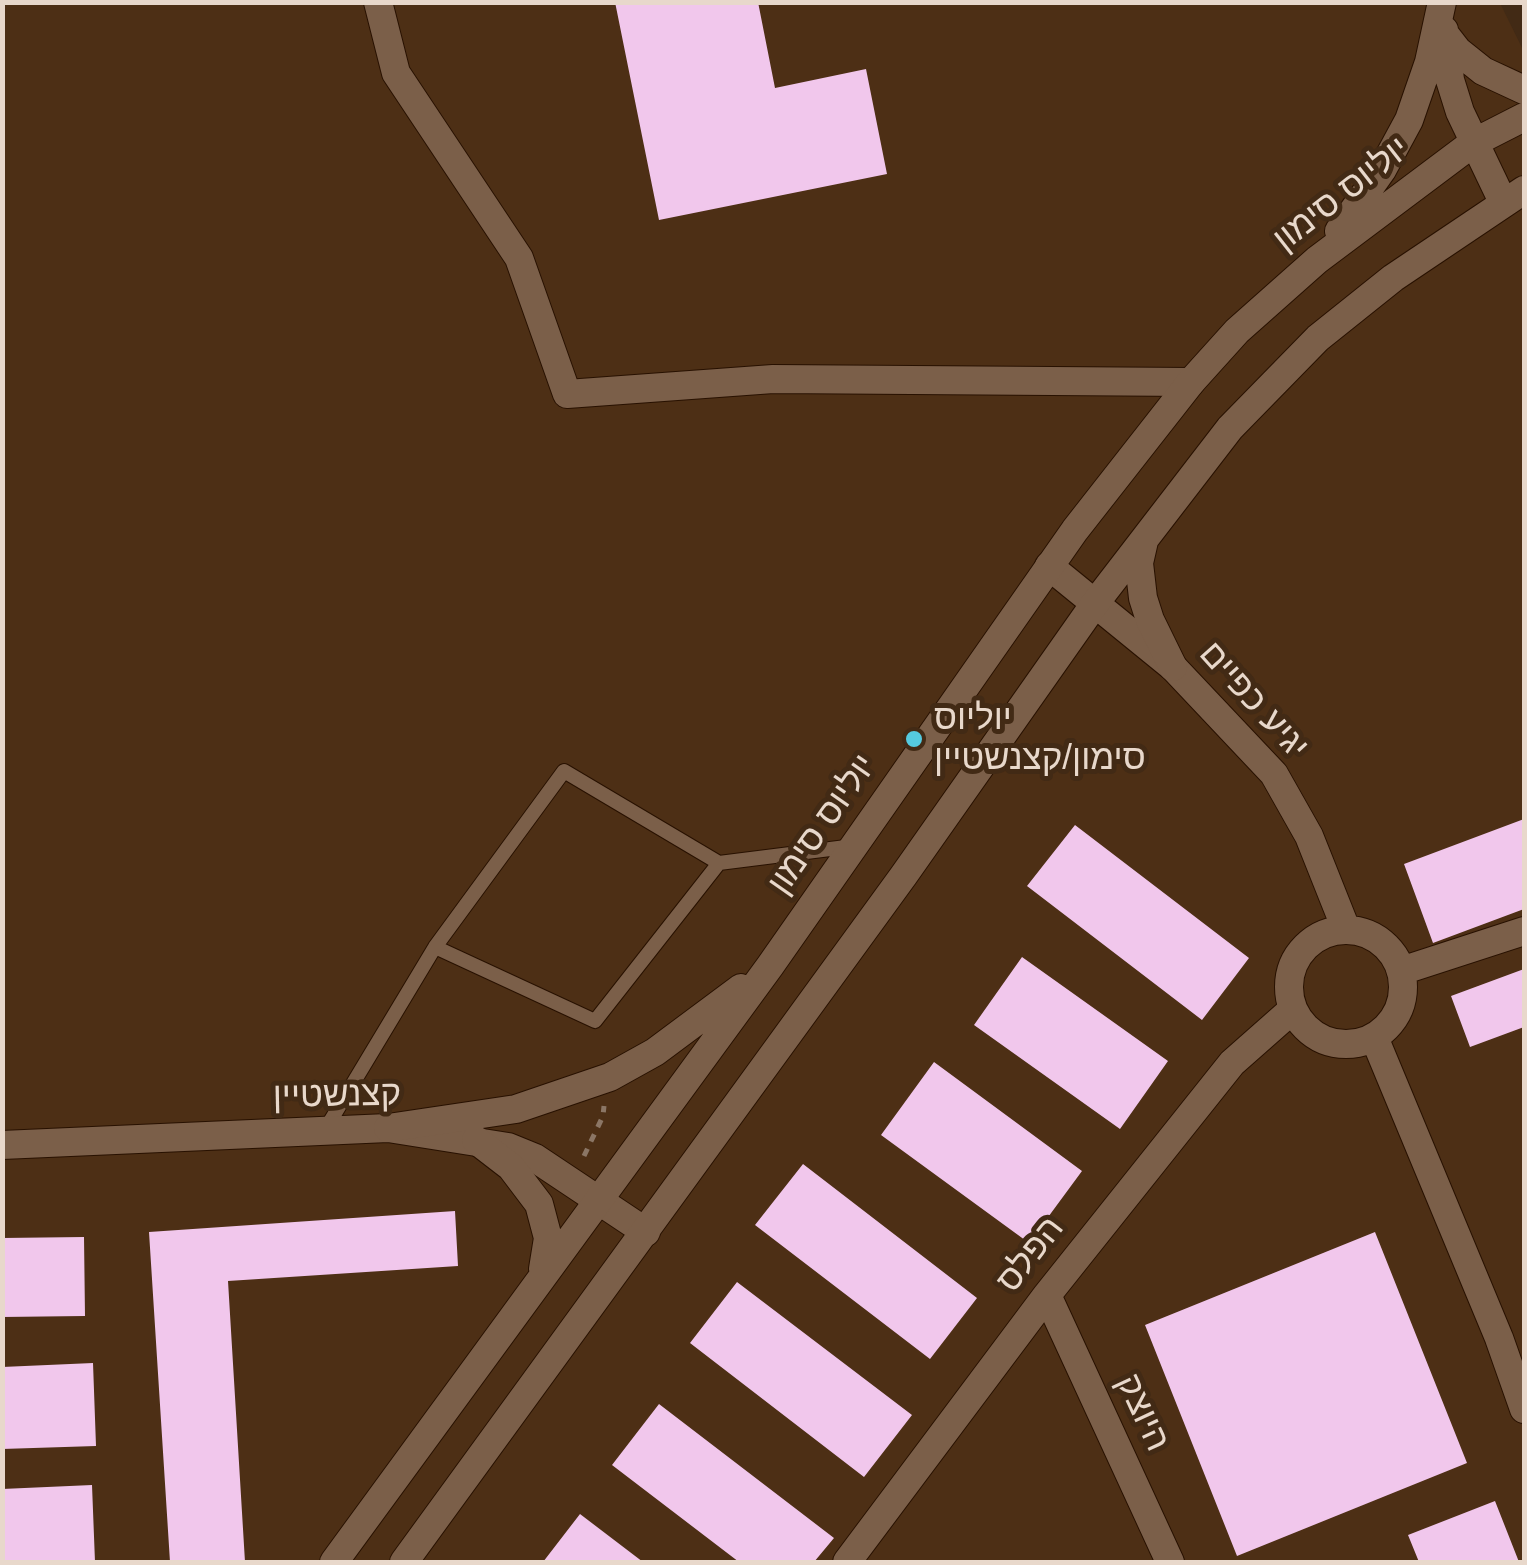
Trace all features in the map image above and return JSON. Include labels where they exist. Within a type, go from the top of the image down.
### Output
[{"type":"street","points":[[378,2],[396,73],[519,258],[567,394],[773,379],[1191,382]]},
{"type":"street","points":[[404,1562],[904,876],[1096,602],[1230,428],[1318,338],[1393,278],[1514,196],[1473,142],[1450,80],[1443,2]]},
{"type":"street","points":[[1317,260],[1382,170],[1408,120],[1429,62],[1443,2]]},
{"type":"street","points":[[1444,33],[1458,51],[1483,71],[1524,90]]},
{"type":"street","name":"יוליוס סימון","points":[[334,1562],[770,966],[1049,566],[1191,382],[1237,331],[1317,260],[1473,142],[1524,117]]},
{"type":"street","points":[[1146,535],[1139,563],[1142,598],[1173,667]]},
{"type":"street","name":"יגיע כפיים","points":[[1049,566],[1173,667],[1274,774],[1310,836],[1346,929]]},
{"type":"street","points":[[1401,971],[1524,931]]},
{"type":"street","points":[[1328,932],[1365,932],[1394,954],[1401,971],[1404,990],[1399,1009],[1389,1025],[1356,1044],[1318,1038],[1302,1026],[1292,1010],[1288,991],[1297,955],[1310,941],[1328,932]]},
{"type":"street","points":[[388,1128],[516,1109],[607,1078],[655,1052],[770,966]]},
{"type":"street","name":"הפלס","points":[[848,1562],[1047,1295],[1232,1063],[1292,1010]]},
{"type":"street","points":[[1374,1037],[1512,1334],[1524,1409]]},
{"type":"street","name":"קצנשטיין","points":[[2,1145],[388,1128],[508,1147],[570,1180],[646,1232]]},
{"type":"street","points":[[476,1140],[511,1167],[539,1204],[548,1238],[540,1280]]},
{"type":"street","name":"היוצק","points":[[1047,1295],[1170,1562]]},
{"type":"lane","points":[[325,1131],[436,948],[564,770],[719,863],[855,846]]},
{"type":"lane","points":[[436,948],[594,1021],[719,863]]},
{"type":"path","points":[[570,1180],[603,1116],[607,1078]]},
{"type":"shaded area","points":[[3,3],[1500,3],[1524,52],[1524,1562],[3,1562]]},
{"type":"building","points":[[615,2],[758,2],[775,88],[866,69],[887,174],[659,220]]},
{"type":"building","points":[[1524,819],[1524,909],[1433,943],[1404,864]]},
{"type":"building","points":[[1075,825],[1249,958],[1202,1020],[1027,886]]},
{"type":"building","points":[[1022,957],[1168,1061],[1120,1129],[974,1025]]},
{"type":"building","points":[[1524,969],[1524,1027],[1470,1047],[1451,996]]},
{"type":"building","points":[[934,1062],[1082,1171],[1029,1243],[881,1135]]},
{"type":"building","points":[[803,1164],[977,1298],[930,1359],[755,1225]]},
{"type":"building","points":[[455,1211],[458,1266],[228,1281],[245,1562],[170,1562],[149,1232]]},
{"type":"building","points":[[1375,1232],[1467,1463],[1237,1556],[1145,1325]]},
{"type":"building","points":[[84,1237],[85,1316],[2,1317],[2,1238]]},
{"type":"building","points":[[737,1282],[912,1415],[864,1477],[690,1343]]},
{"type":"building","points":[[93,1363],[96,1446],[2,1449],[2,1367]]},
{"type":"building","points":[[659,1404],[834,1538],[814,1562],[739,1562],[612,1465]]},
{"type":"building","points":[[92,1485],[95,1562],[2,1562],[2,1489]]},
{"type":"building","points":[[1495,1501],[1519,1562],[1419,1562],[1408,1535]]},
{"type":"building","points":[[580,1514],[643,1562],[543,1562]]},
{"type":"place","name":"יוליוס סימון/קצנשטיין","points":[[914,739]]}]
